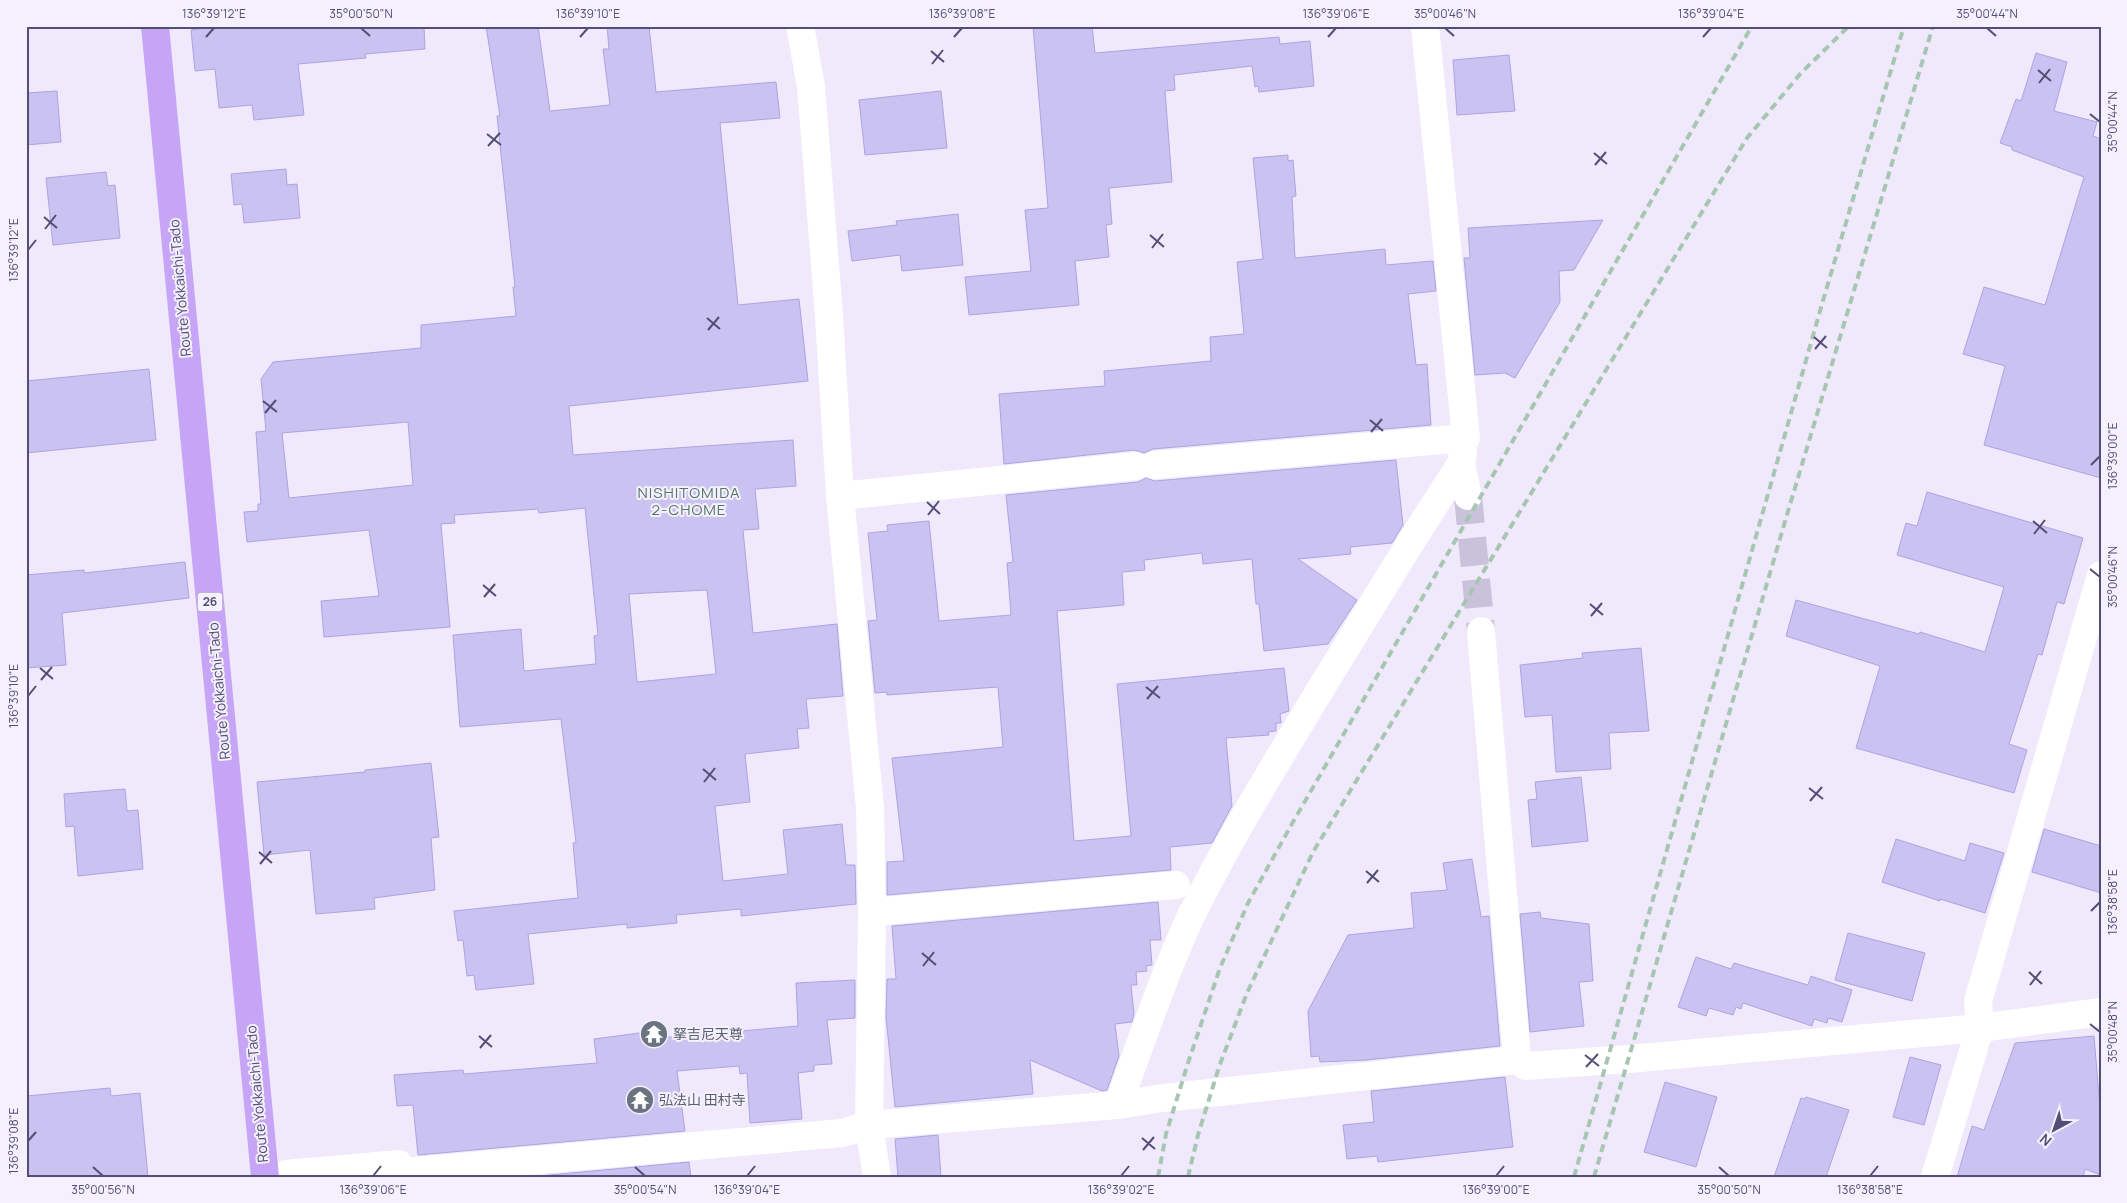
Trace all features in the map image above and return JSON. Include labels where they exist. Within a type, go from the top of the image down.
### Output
[{"type":"main road","name":"Route Yokkaichi-Tado","points":[[155,26],[265,1177]]},
{"type":"street","points":[[800,26],[811,86],[840,496],[870,808],[872,912],[869,1125],[877,1177]]},
{"type":"street","points":[[1425,26],[1468,496]]},
{"type":"street","points":[[840,496],[1145,466],[1463,451]]},
{"type":"street","points":[[1118,1105],[1167,971],[1190,918],[1280,756],[1463,451]]},
{"type":"street","points":[[1935,1177],[1980,1028],[1978,1001],[2101,575]]},
{"type":"street","points":[[1480,631],[1517,1060]]},
{"type":"street","points":[[872,912],[1176,885]]},
{"type":"street","points":[[280,1177],[286,1174],[399,1164],[403,1172],[842,1133],[869,1125],[1118,1105],[1173,1097],[1517,1060],[1526,1066],[1599,1062],[1980,1028],[2101,1012]]},
{"type":"building","points":[[218,26],[424,26],[425,49],[365,54],[366,58],[298,64],[304,115],[254,120],[252,105],[219,108],[215,69],[195,71],[191,30]]},
{"type":"building","points":[[486,26],[538,26],[550,111],[610,105],[603,49],[609,49],[607,26],[649,26],[656,92],[776,82],[780,118],[720,123],[738,305],[799,299],[808,381],[569,406],[573,455],[793,440],[796,486],[755,489],[759,529],[743,530],[753,633],[837,624],[843,696],[806,699],[809,728],[797,729],[799,748],[745,754],[750,802],[715,806],[723,881],[788,874],[783,830],[842,824],[846,865],[855,865],[856,904],[741,916],[741,909],[676,915],[677,923],[627,928],[627,924],[528,934],[534,984],[476,990],[474,975],[467,976],[463,940],[458,941],[454,911],[578,898],[573,843],[576,842],[561,719],[460,727],[453,635],[521,629],[524,671],[596,664],[594,636],[598,635],[585,508],[539,513],[538,509],[454,515],[455,523],[441,524],[450,627],[324,637],[321,601],[379,596],[369,530],[247,542],[244,512],[258,511],[258,504],[261,504],[256,432],[266,431],[261,379],[273,362],[421,348],[421,325],[516,316],[513,287],[515,287],[497,116],[500,116]],"holes":[[[408,422],[413,485],[289,498],[282,433]],[[707,590],[716,674],[637,682],[629,594]]]},
{"type":"building","points":[[1033,26],[1092,26],[1095,53],[1279,37],[1280,44],[1310,41],[1314,86],[1259,92],[1258,86],[1255,87],[1252,66],[1174,75],[1175,90],[1165,91],[1172,182],[1109,188],[1112,224],[1106,225],[1109,257],[1075,261],[1079,305],[969,315],[965,277],[1031,271],[1025,210],[1048,208]]},
{"type":"building","points":[[2036,53],[2067,62],[2054,111],[2097,122],[2093,136],[2101,139],[2101,478],[1984,445],[2005,366],[1963,354],[1984,287],[2045,305],[2084,177],[2012,150],[2012,147],[2000,143],[2016,99],[2021,101]]},
{"type":"building","points":[[1509,55],[1515,111],[1457,115],[1453,60]]},
{"type":"building","points":[[57,91],[61,142],[26,145],[26,93]]},
{"type":"building","points":[[941,91],[947,148],[865,155],[859,100]]},
{"type":"building","points":[[1288,155],[1288,161],[1293,160],[1296,196],[1292,197],[1295,258],[1385,249],[1386,265],[1433,261],[1436,291],[1408,294],[1416,365],[1427,364],[1431,425],[1153,449],[1144,453],[1134,450],[1004,464],[999,394],[1105,386],[1104,371],[1211,361],[1210,337],[1244,334],[1237,262],[1263,259],[1253,158]]},
{"type":"building","points":[[286,169],[287,185],[297,184],[300,218],[244,223],[242,204],[234,205],[231,174]]},
{"type":"building","points":[[106,172],[108,186],[115,185],[120,238],[53,245],[46,178]]},
{"type":"building","points":[[958,214],[963,265],[902,271],[900,255],[852,261],[848,231],[897,225],[896,221]]},
{"type":"building","points":[[1603,220],[1574,270],[1559,271],[1560,302],[1515,378],[1505,373],[1475,375],[1464,258],[1470,258],[1468,228]]},
{"type":"building","points":[[149,369],[156,440],[26,453],[26,381]]},
{"type":"building","points":[[1396,460],[1403,525],[1392,543],[1350,547],[1351,554],[1298,559],[1357,600],[1328,644],[1264,651],[1259,604],[1256,604],[1252,559],[1203,564],[1202,553],[1144,560],[1145,570],[1122,572],[1124,605],[1057,611],[1074,841],[1131,836],[1117,684],[1284,668],[1289,711],[1280,714],[1281,723],[1276,723],[1276,731],[1268,732],[1269,735],[1226,738],[1232,806],[1212,843],[1170,847],[1171,870],[887,895],[887,862],[904,861],[892,758],[1003,747],[998,687],[887,695],[887,692],[875,693],[868,621],[877,620],[868,533],[888,531],[887,525],[929,521],[939,621],[1011,615],[1007,563],[1013,562],[1006,495],[1138,482],[1146,478],[1155,481]]},
{"type":"building","points":[[1927,492],[2083,538],[2064,604],[2057,602],[2042,655],[2038,654],[2009,744],[2027,750],[2014,793],[1856,748],[1880,666],[1786,636],[1796,600],[1919,634],[1920,632],[1985,652],[2004,587],[1897,555],[1906,523],[1917,526]]},
{"type":"building","points":[[185,562],[189,598],[62,613],[66,665],[26,668],[26,575],[84,570],[84,573]]},
{"type":"building","points":[[1641,648],[1649,731],[1609,733],[1611,769],[1556,772],[1552,715],[1525,717],[1520,665],[1583,658],[1582,653]]},
{"type":"building","points":[[431,763],[439,837],[431,838],[435,890],[374,898],[375,909],[316,914],[310,850],[264,855],[257,782],[365,772],[365,770]]},
{"type":"building","points":[[1581,777],[1588,841],[1532,847],[1528,800],[1537,799],[1535,782]]},
{"type":"building","points":[[125,789],[127,811],[138,810],[143,869],[78,876],[74,826],[66,827],[64,794]]},
{"type":"building","points":[[2044,829],[2101,846],[2101,893],[2032,872]]},
{"type":"building","points":[[1896,839],[1965,861],[1970,843],[2004,853],[1985,913],[1882,882]]},
{"type":"building","points":[[1472,859],[1481,917],[1489,916],[1500,1046],[1367,1060],[1320,1062],[1319,1056],[1311,1057],[1308,1011],[1348,935],[1414,928],[1411,893],[1447,890],[1443,863]]},
{"type":"building","points":[[1158,902],[1161,940],[1150,940],[1152,965],[1146,966],[1147,971],[1136,972],[1137,985],[1131,985],[1134,1014],[1132,1022],[1115,1024],[1119,1056],[1107,1090],[1102,1091],[1030,1060],[1033,1094],[895,1107],[886,1017],[887,979],[896,979],[892,926]]},
{"type":"building","points":[[1540,912],[1541,918],[1589,924],[1593,981],[1579,982],[1584,1026],[1530,1032],[1520,914]]},
{"type":"building","points":[[1848,933],[1925,953],[1912,1001],[1835,980]]},
{"type":"building","points":[[1696,957],[1731,969],[1734,963],[1808,985],[1811,976],[1852,990],[1842,1022],[1828,1018],[1827,1023],[1814,1019],[1812,1026],[1743,1003],[1741,1009],[1736,1007],[1733,1015],[1709,1008],[1706,1016],[1678,1007]]},
{"type":"building","points":[[855,980],[855,1018],[827,1020],[832,1064],[814,1065],[814,1071],[798,1073],[802,1119],[750,1123],[747,1073],[740,1074],[739,1066],[677,1071],[685,1131],[418,1155],[413,1105],[397,1106],[394,1075],[463,1070],[464,1074],[597,1063],[594,1039],[647,1032],[648,1039],[798,1026],[796,983]]},
{"type":"building","points":[[2094,1036],[2101,1120],[2101,1175],[2085,1169],[2083,1177],[1957,1177],[1972,1126],[1984,1130],[2015,1043]]},
{"type":"building","points":[[1910,1057],[1941,1065],[1924,1125],[1893,1117]]},
{"type":"building","points":[[1505,1077],[1513,1147],[1378,1162],[1377,1156],[1347,1159],[1343,1125],[1374,1122],[1371,1091]]},
{"type":"building","points":[[1665,1082],[1717,1097],[1696,1167],[1644,1152]]},
{"type":"building","points":[[110,1088],[111,1096],[140,1093],[148,1177],[26,1177],[26,1096]]},
{"type":"building","points":[[1806,1097],[1849,1110],[1826,1177],[1774,1177],[1801,1098],[1805,1099]]},
{"type":"building","points":[[938,1135],[941,1177],[898,1177],[895,1139]]},
{"type":"building","points":[[689,1162],[691,1177],[539,1177],[539,1176]]},
{"type":"tunnel","points":[[1468,496],[1481,631]]},
{"type":"railway","points":[[1158,1177],[1166,1134],[1188,1063],[1220,968],[1248,903],[1752,26]]},
{"type":"railway","points":[[1188,1177],[1198,1135],[1219,1067],[1247,993],[1313,852],[1747,138],[1801,73],[1849,26]]},
{"type":"railway","points":[[1574,1177],[1822,304],[1904,26]]},
{"type":"railway","points":[[1594,1177],[1786,518],[1933,26]]},
{"type":"place","name":"拏吉尼天尊","points":[[654,1034]]},
{"type":"place","name":"弘法山 田村寺","points":[[640,1100]]},
{"type":"district","name":"NISHITOMIDA 2-CHOME","points":[[689,502]]}]
